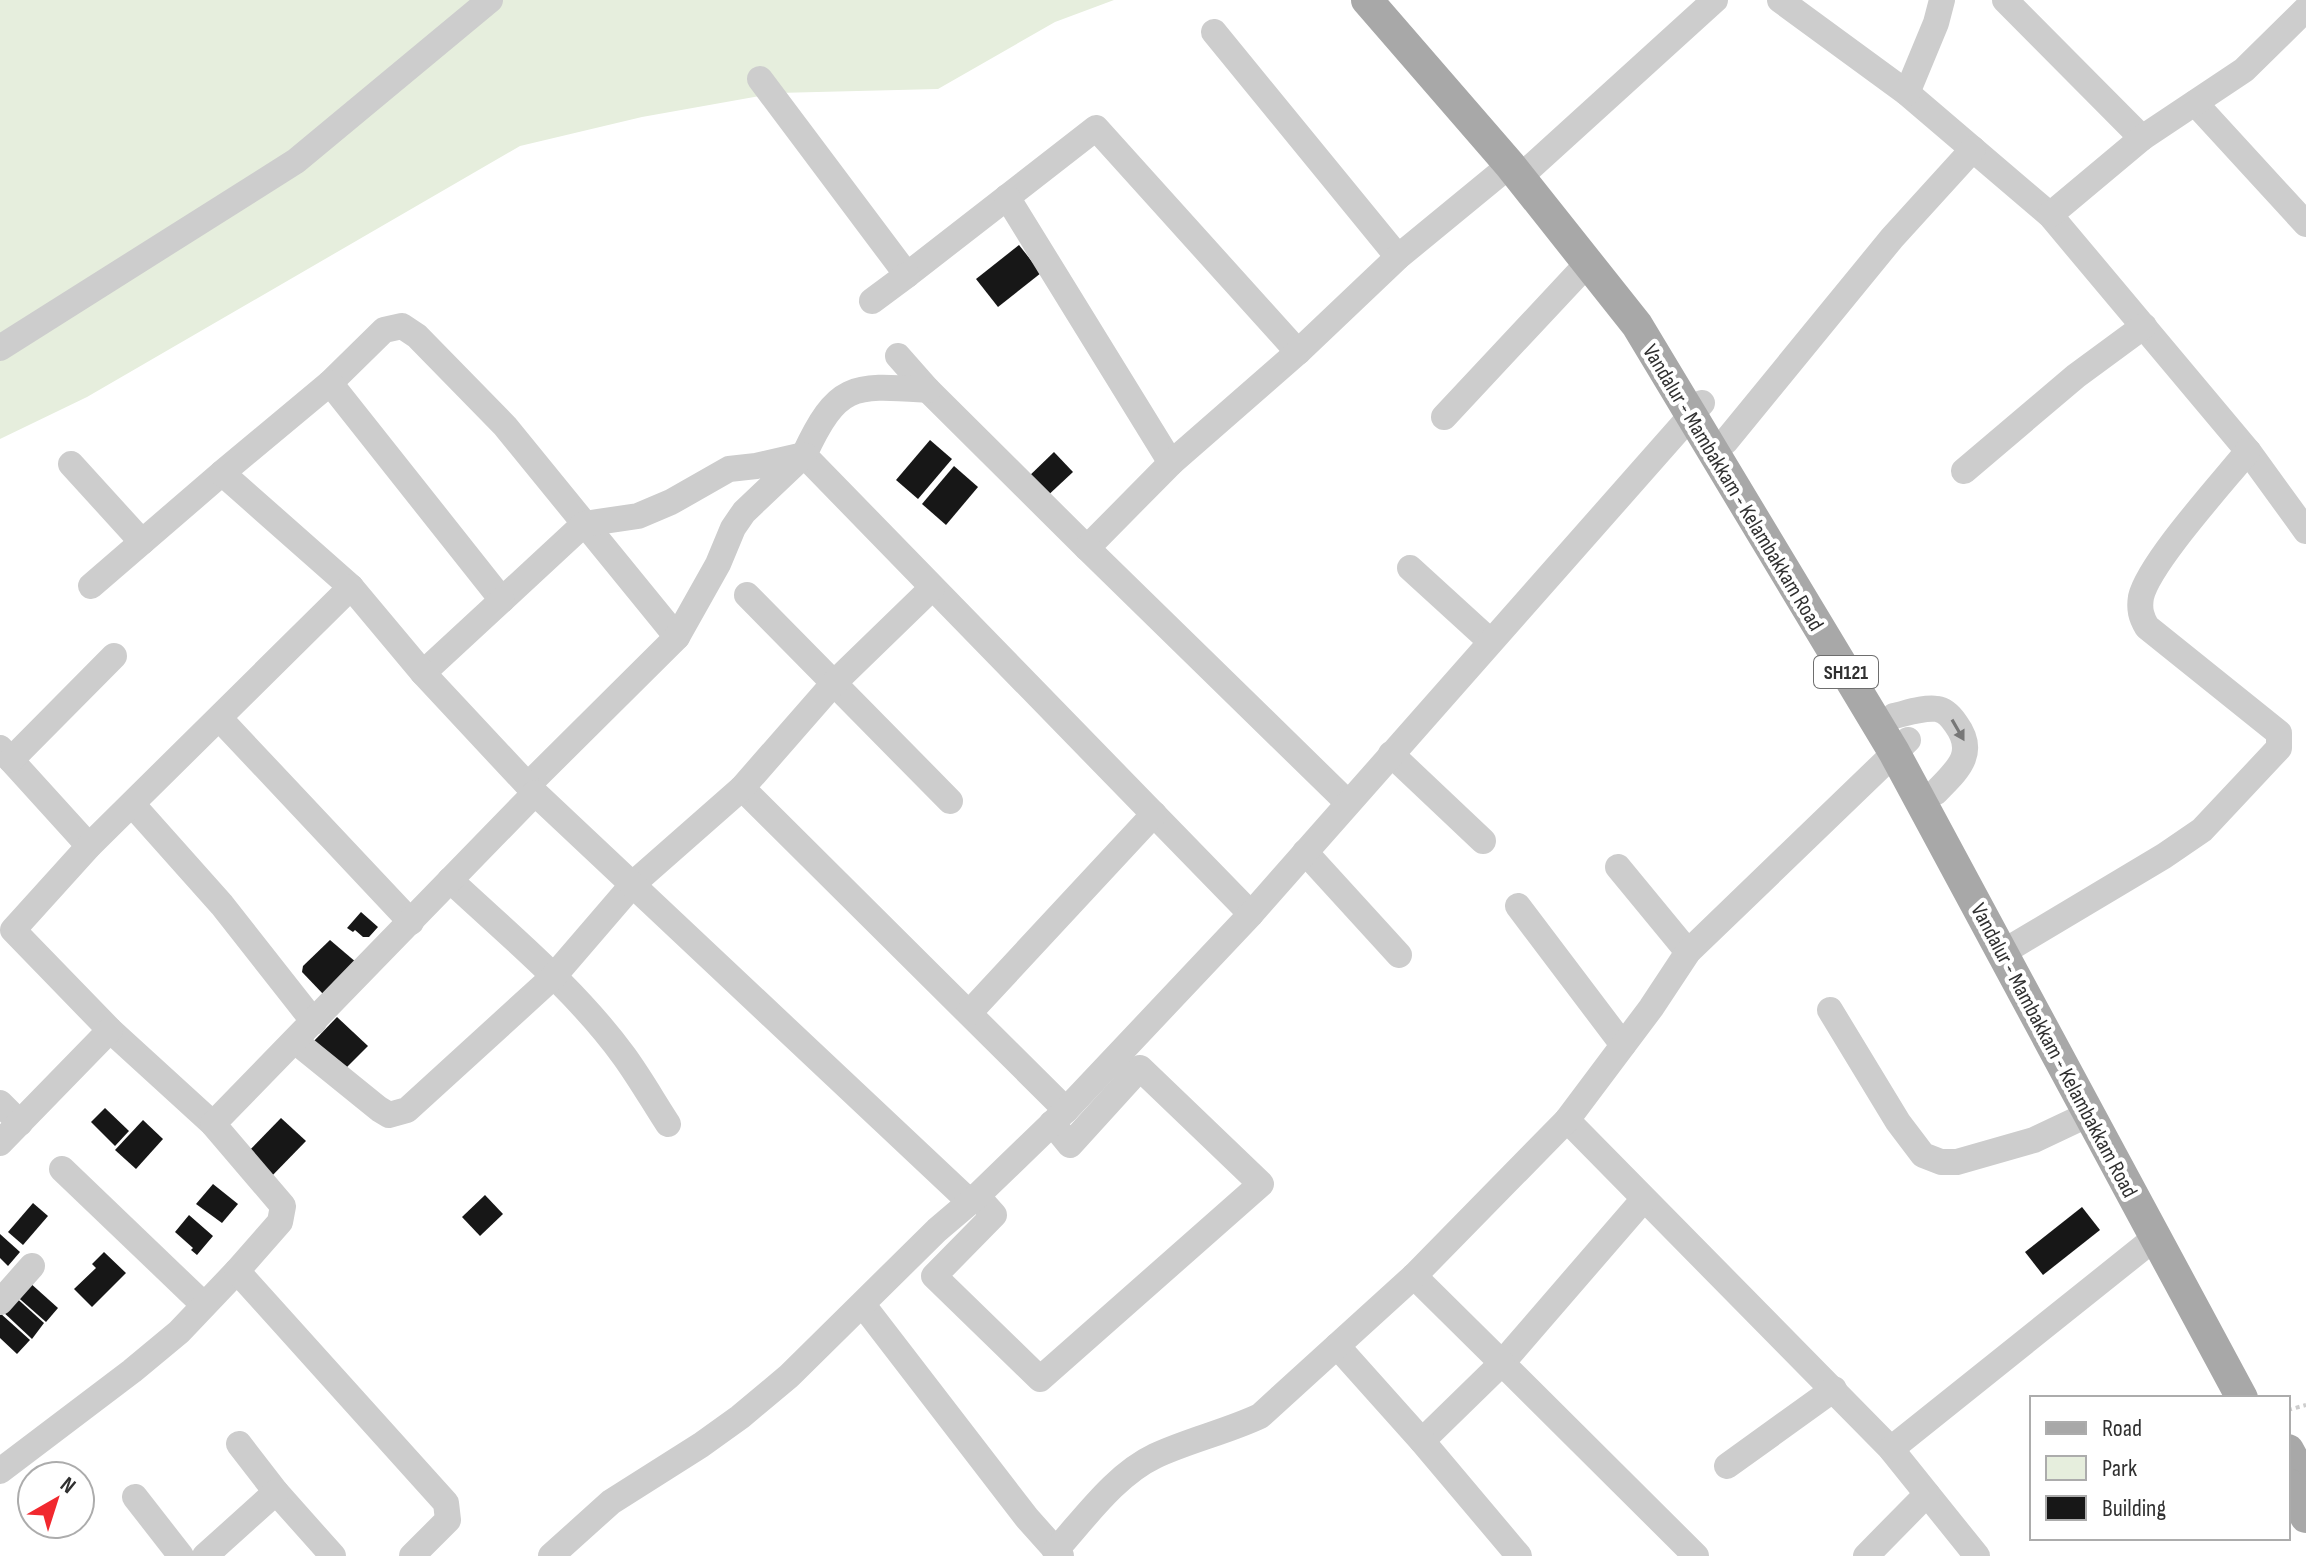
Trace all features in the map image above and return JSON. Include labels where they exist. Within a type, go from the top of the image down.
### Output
[{"type":"main road","name":"Vandalur - Mambakkam - Kelambakkam Road","points":[[1383,2],[1520,166],[1651,315],[1696,409]]},
{"type":"main road","name":"Vandalur - Mambakkam - Kelambakkam Road","points":[[1520,166],[1696,409],[1936,792],[2015,945],[2259,1396]]},
{"type":"main road","name":"Vandalur - Mambakkam - Kelambakkam Road","points":[[1899,736],[2089,1114],[2241,1396]]},
{"type":"main road","points":[[2290,1454],[2306,1483]]},
{"type":"main road","points":[[2290,1488],[2306,1517]]},
{"type":"street","points":[[0,348],[296,161],[490,0]]},
{"type":"street","points":[[1087,548],[1171,463],[1298,352],[1398,257],[1520,166],[1715,0]]},
{"type":"street","points":[[1780,0],[1907,93],[2050,215],[2248,451],[2306,531]]},
{"type":"street","points":[[1907,93],[1936,23],[1942,0]]},
{"type":"street","points":[[2005,0],[2142,138]]},
{"type":"street","points":[[2050,215],[2142,138],[2244,70],[2306,9]]},
{"type":"street","points":[[1214,32],[1398,257]]},
{"type":"street","points":[[760,79],[907,275]]},
{"type":"street","points":[[2195,103],[2306,224]]},
{"type":"street","points":[[872,301],[1096,128],[1298,352]]},
{"type":"street","points":[[1719,446],[1892,238],[1973,149]]},
{"type":"street","points":[[1007,197],[1171,463]]},
{"type":"street","points":[[1444,417],[1588,263]]},
{"type":"street","points":[[91,586],[330,383],[384,330],[402,326],[505,426],[677,637]]},
{"type":"street","points":[[1964,471],[2076,376],[2144,326]]},
{"type":"street","points":[[898,356],[928,390],[1087,548],[1348,803]]},
{"type":"street","points":[[330,383],[502,600]]},
{"type":"street","points":[[213,1124],[411,922],[677,637],[739,520],[804,455],[828,411],[847,395],[863,388],[928,390]]},
{"type":"street","points":[[558,1554],[611,1502],[740,1417],[789,1376],[937,1230],[974,1199],[1059,1116],[1251,914],[1696,409]]},
{"type":"street","points":[[2015,945],[2202,830],[2279,748],[2279,733],[2147,627],[2140,609],[2144,588],[2160,562],[2248,451]]},
{"type":"street","points":[[423,673],[584,524],[638,516],[671,502],[729,469],[804,455]]},
{"type":"street","points":[[804,455],[1251,914]]},
{"type":"street","points":[[71,464],[142,542]]},
{"type":"street","points":[[222,473],[351,587],[423,673],[532,789],[994,1215],[934,1276],[1040,1379],[1261,1184],[1140,1068],[1070,1145],[1059,1116],[969,1013],[742,788]]},
{"type":"street","points":[[1410,568],[1490,641]]},
{"type":"street","points":[[0,1471],[179,1332],[280,1222],[283,1206],[213,1124],[110,1030],[6,924],[220,719],[351,587]]},
{"type":"street","points":[[295,1041],[379,1109],[389,1115],[407,1110],[554,976],[634,883],[742,788],[833,684],[932,588]]},
{"type":"street","points":[[747,595],[950,801]]},
{"type":"street","points":[[89,846],[5,754],[114,656]]},
{"type":"street","points":[[863,1305],[1027,1518],[1058,1553],[1130,1472],[1155,1456],[1260,1416],[1414,1276],[1567,1120],[1688,952],[1899,736],[1937,709],[1947,714],[1965,738],[1965,754],[1960,768],[1936,792]]},
{"type":"street","points":[[220,719],[411,922]]},
{"type":"street","points":[[1391,754],[1483,841]]},
{"type":"street","points":[[132,804],[222,905],[314,1022]]},
{"type":"street","points":[[969,1013],[1154,814]]},
{"type":"street","points":[[1305,852],[1399,955]]},
{"type":"street","points":[[1618,867],[1688,952]]},
{"type":"street","points":[[450,880],[554,976],[623,1055],[668,1124]]},
{"type":"street","points":[[1518,906],[1623,1045]]},
{"type":"street","points":[[1830,1010],[1898,1122],[1923,1155],[1941,1162],[1957,1162],[2034,1140],[2089,1114]]},
{"type":"street","points":[[0,1143],[110,1030]]},
{"type":"street","points":[[0,1103],[20,1123]]},
{"type":"street","points":[[1567,1120],[1891,1449],[1977,1556]]},
{"type":"street","points":[[62,1169],[204,1305]]},
{"type":"street","points":[[1422,1441],[1502,1363],[1643,1200]]},
{"type":"street","points":[[1891,1449],[2156,1237]]},
{"type":"street","points":[[0,1302],[32,1266]]},
{"type":"street","points":[[237,1271],[446,1503],[448,1520],[412,1556]]},
{"type":"street","points":[[1414,1276],[1696,1556]]},
{"type":"street","points":[[1337,1346],[1519,1556]]},
{"type":"street","points":[[1727,1466],[1834,1389]]},
{"type":"street","points":[[239,1444],[276,1492],[333,1556]]},
{"type":"street","points":[[205,1556],[276,1492]]},
{"type":"street","points":[[1866,1556],[1927,1494]]},
{"type":"street","points":[[135,1497],[181,1556]]},
{"type":"green space","points":[[0,0],[1114,0],[1055,22],[938,89],[777,93],[642,117],[520,146],[87,397],[0,439]]},
{"type":"building","points":[[1019,245],[1041,273],[998,307],[976,279]]},
{"type":"building","points":[[930,440],[952,459],[918,499],[896,480]]},
{"type":"building","points":[[1054,452],[1073,472],[1043,500],[1024,481]]},
{"type":"building","points":[[954,466],[978,487],[946,525],[922,504]]},
{"type":"building","points":[[361,912],[378,927],[369,937],[347,928]]},
{"type":"building","points":[[330,940],[357,963],[324,995],[302,972],[303,966]]},
{"type":"building","points":[[337,1017],[368,1046],[343,1071],[313,1042]]},
{"type":"building","points":[[105,1108],[129,1131],[115,1146],[91,1122]]},
{"type":"building","points":[[281,1118],[306,1141],[267,1181],[244,1156]]},
{"type":"building","points":[[143,1120],[163,1139],[136,1169],[115,1150]]},
{"type":"building","points":[[213,1184],[238,1204],[222,1223],[196,1204]]},
{"type":"building","points":[[485,1195],[503,1214],[480,1236],[462,1217]]},
{"type":"building","points":[[33,1203],[48,1216],[23,1245],[8,1232]]},
{"type":"building","points":[[2082,1207],[2100,1230],[2043,1275],[2025,1252]]},
{"type":"building","points":[[189,1215],[213,1236],[197,1255],[175,1232]]},
{"type":"building","points":[[0,1234],[20,1252],[8,1266],[0,1258]]},
{"type":"building","points":[[104,1252],[126,1273],[92,1307],[74,1289],[96,1268],[92,1264]]},
{"type":"building","points":[[29,1282],[58,1308],[46,1322],[13,1293]]},
{"type":"building","points":[[12,1294],[44,1323],[32,1339],[0,1309]]},
{"type":"building","points":[[0,1313],[30,1340],[17,1354],[0,1338]]}]
